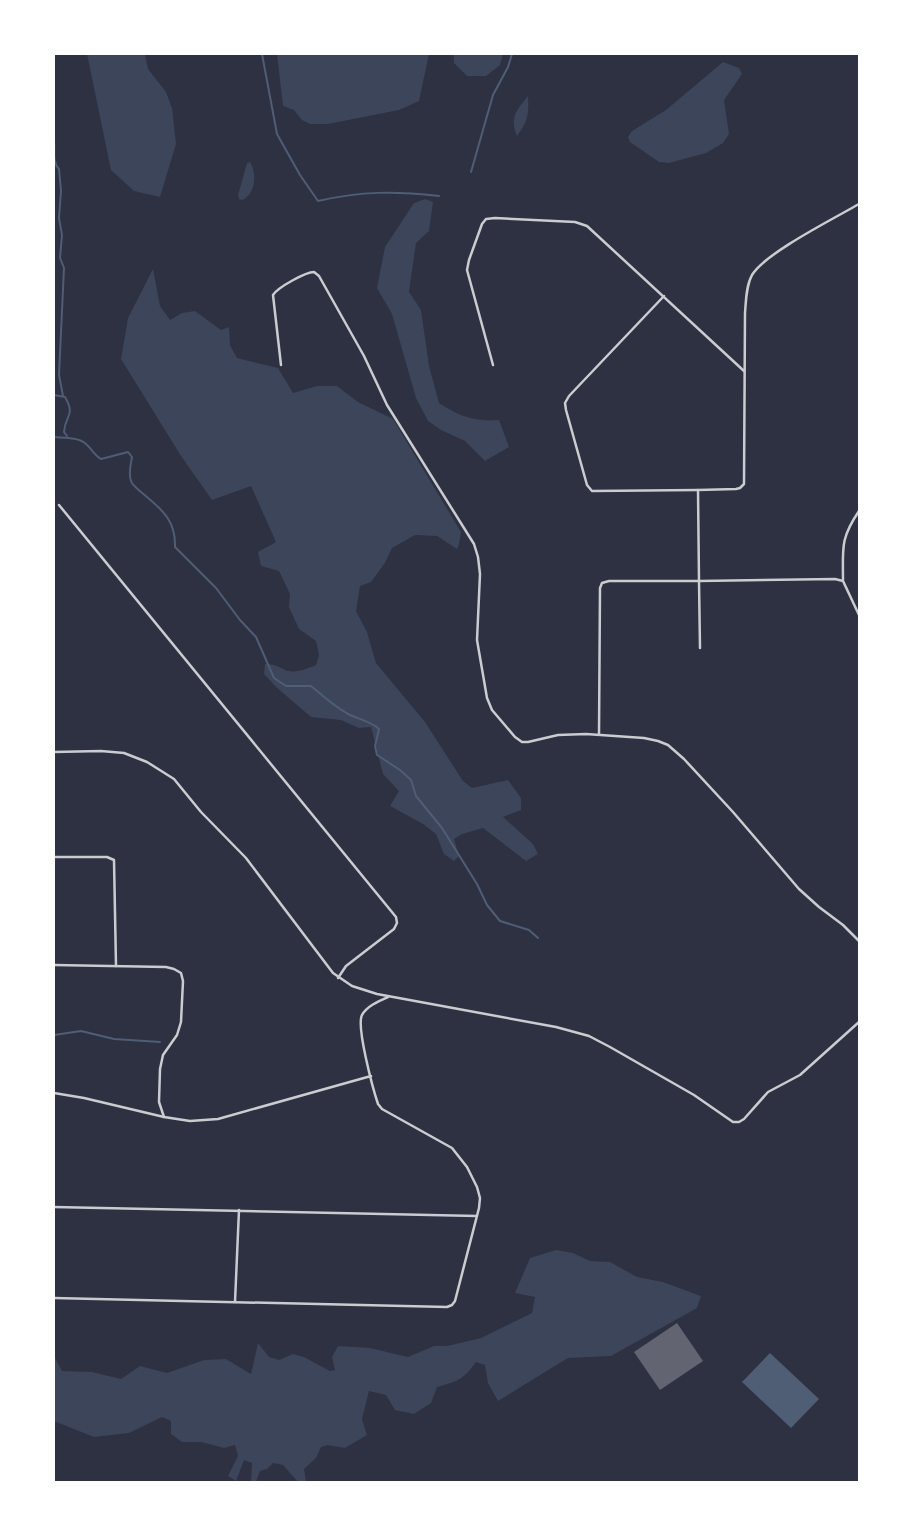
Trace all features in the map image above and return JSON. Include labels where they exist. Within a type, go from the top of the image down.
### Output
[{"type":"street","points":[[664,296],[566,401],[566,410],[587,485],[592,491],[736,489],[742,487],[744,484],[745,308],[747,289],[752,275],[772,256],[859,204]]},
{"type":"street","points":[[493,365],[468,272],[469,260],[481,226],[486,219],[495,218],[577,222],[590,228],[744,371]]},
{"type":"street","points":[[281,365],[272,301],[273,295],[277,290],[308,273],[316,273],[360,350],[387,406],[467,531],[476,550],[480,574],[477,640],[486,695],[491,708],[516,739],[522,742],[530,742],[563,734],[599,734],[649,739],[662,742],[671,747],[733,812],[799,889],[843,925],[859,941]]},
{"type":"street","points":[[698,490],[700,648]]},
{"type":"street","points":[[59,506],[396,916],[397,923],[394,929],[346,966],[338,978]]},
{"type":"street","points":[[859,511],[848,527],[844,537],[843,581],[859,615]]},
{"type":"street","points":[[599,734],[601,584],[609,581],[828,578],[843,581]]},
{"type":"street","points":[[54,752],[101,751],[121,753],[147,762],[171,776],[180,784],[201,812],[246,858],[338,978],[357,988],[389,997],[545,1025],[584,1035],[630,1058],[699,1098],[731,1122],[737,1123],[746,1117],[768,1092],[800,1075],[859,1022]]},
{"type":"street","points":[[54,857],[107,857],[114,860],[116,966]]},
{"type":"street","points":[[54,966],[171,968],[177,970],[182,975],[183,1000],[181,1022],[177,1035],[164,1055],[161,1064],[159,1099],[164,1117]]},
{"type":"street","points":[[54,1298],[449,1306],[455,1301],[480,1205],[478,1191],[473,1178],[454,1150],[443,1142],[380,1108],[377,1102],[362,1036],[361,1018],[368,1008],[389,997]]},
{"type":"street","points":[[54,1093],[190,1121],[218,1119],[372,1076]]},
{"type":"street","points":[[54,1207],[477,1216]]},
{"type":"street","points":[[235,1302],[239,1210]]},
{"type":"shaded area","points":[[87,54],[145,54],[148,69],[166,92],[172,108],[176,144],[160,197],[134,191],[111,170]]},
{"type":"shaded area","points":[[277,54],[429,54],[419,101],[399,110],[328,124],[310,124],[302,120],[294,110],[283,106]]},
{"type":"shaded area","points":[[454,54],[503,54],[500,65],[486,76],[467,76],[454,63]]},
{"type":"shaded area","points":[[723,62],[739,68],[742,74],[724,100],[729,134],[723,143],[706,153],[669,163],[659,162],[630,142],[628,137],[632,131],[666,110]]},
{"type":"shaded area","points":[[528,96],[527,118],[517,136],[514,124],[515,114]]},
{"type":"shaded area","points":[[250,162],[254,172],[253,188],[247,197],[242,200],[239,199],[238,195],[247,163]]},
{"type":"shaded area","points":[[425,199],[433,202],[429,231],[416,243],[409,292],[421,310],[429,366],[439,403],[474,419],[499,420],[509,447],[485,461],[465,441],[441,430],[428,421],[416,398],[392,314],[377,288],[385,247],[414,203]]},
{"type":"shaded area","points":[[153,269],[160,306],[170,320],[182,313],[195,311],[221,330],[229,327],[230,345],[237,358],[278,368],[293,393],[317,386],[337,386],[358,402],[393,419],[461,532],[459,544],[457,549],[437,536],[415,535],[392,548],[385,563],[371,582],[360,586],[356,611],[367,632],[376,663],[425,722],[463,781],[472,788],[508,780],[521,798],[521,810],[503,817],[533,844],[538,854],[526,861],[483,828],[462,834],[454,839],[459,856],[454,861],[444,854],[436,834],[423,824],[390,806],[399,791],[383,774],[371,727],[359,728],[341,720],[311,717],[264,674],[265,664],[293,671],[301,671],[316,665],[319,655],[316,641],[299,629],[289,607],[290,594],[279,571],[261,566],[258,552],[276,542],[251,486],[212,500],[181,456],[121,359],[128,318]]},
{"type":"shaded area","points":[[556,1250],[573,1253],[590,1261],[610,1262],[637,1277],[663,1282],[701,1296],[697,1308],[611,1356],[568,1358],[498,1401],[488,1383],[485,1365],[476,1362],[459,1379],[437,1387],[431,1403],[414,1414],[395,1410],[386,1395],[369,1391],[362,1419],[367,1435],[345,1448],[327,1445],[321,1447],[316,1458],[304,1469],[306,1482],[298,1482],[283,1465],[273,1463],[267,1469],[260,1471],[256,1482],[251,1482],[252,1463],[244,1460],[236,1481],[228,1476],[238,1456],[235,1445],[224,1448],[201,1442],[182,1442],[171,1434],[171,1421],[162,1417],[129,1433],[94,1437],[54,1421],[54,1356],[62,1371],[92,1372],[121,1379],[140,1366],[167,1373],[204,1360],[226,1359],[251,1374],[258,1343],[269,1357],[279,1360],[293,1354],[304,1357],[330,1371],[335,1370],[332,1357],[338,1346],[370,1348],[408,1357],[434,1346],[447,1346],[481,1338],[532,1313],[535,1297],[515,1293],[530,1258]]},
{"type":"shaded area","points":[[770,1353],[819,1399],[791,1428],[742,1382]]},
{"type":"building","points":[[677,1323],[703,1361],[660,1390],[634,1352]]},
{"type":"waterway","points":[[262,54],[277,134],[300,175],[318,201],[349,195],[378,193],[439,196]]},
{"type":"waterway","points":[[471,172],[493,95],[508,67],[512,54]]},
{"type":"waterway","points":[[54,141],[55,160],[59,169],[61,191],[59,218],[62,235],[60,258],[64,268],[59,375],[63,396]]},
{"type":"waterway","points":[[54,395],[65,397],[70,408],[64,432],[67,436]]},
{"type":"waterway","points":[[54,437],[79,440],[101,459],[128,452],[132,457],[130,478],[135,487],[166,515],[173,529],[175,547],[216,588],[240,620],[256,637],[274,678],[286,686],[311,686],[345,712],[376,726],[379,729],[375,746],[377,755],[400,770],[411,780],[416,796],[442,828],[477,884],[487,905],[500,921],[529,930],[538,938]]},
{"type":"waterway","points":[[54,1035],[81,1031],[114,1039],[160,1042]]}]
